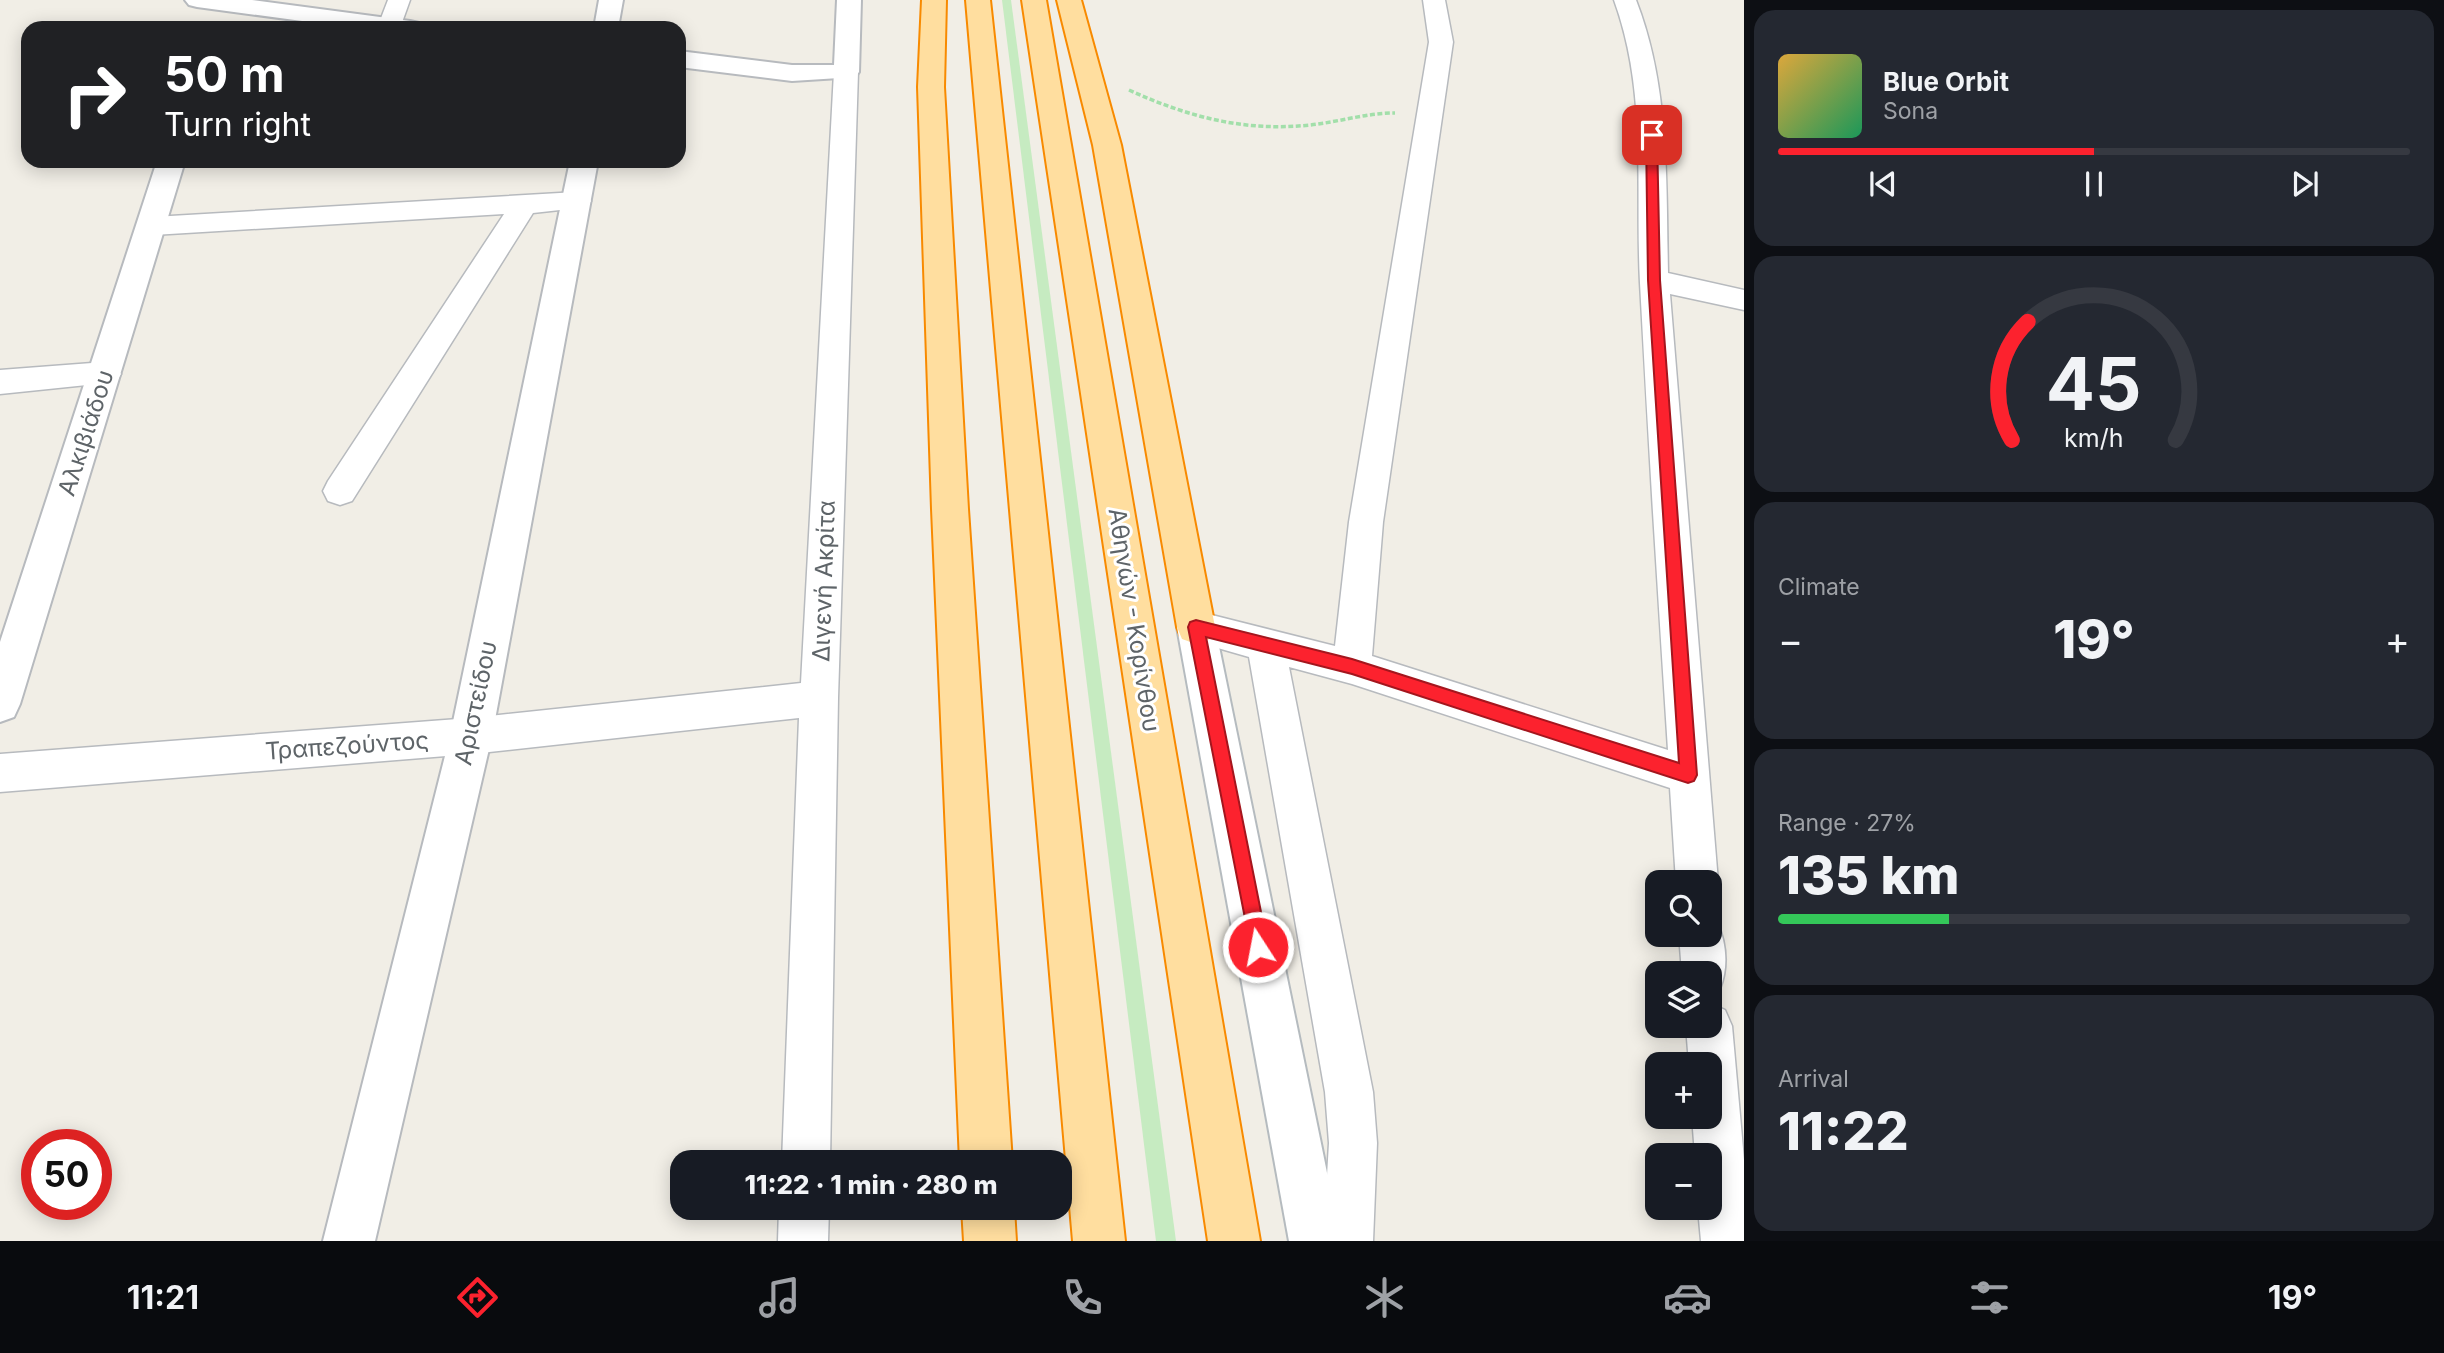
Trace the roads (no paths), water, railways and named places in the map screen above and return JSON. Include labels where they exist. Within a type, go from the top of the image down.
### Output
[{"type":"highway","points":[[934,0],[932,87],[948,468],[985,1150]]},
{"type":"highway","points":[[978,0],[1099,1241]]},
{"type":"highway","name":"Αθηνών - Κορίνθου","points":[[1034,0],[1234,1241]]},
{"type":"highway","points":[[1069,0],[1107,145],[1196,627]]},
{"type":"highway","points":[[989,1220],[990,1241]]},
{"type":"street","points":[[399,0],[400,21]]},
{"type":"street","points":[[607,21],[611,0]]},
{"type":"street","name":"Διγενή Ακρίτα","points":[[806,1150],[819,698],[849,0]]},
{"type":"street","points":[[1352,667],[1366,522],[1441,42],[1434,0]]},
{"type":"street","points":[[1625,0],[1634,23],[1651,110],[1654,280],[1696,870]]},
{"type":"street","points":[[209,21],[210,1],[356,21]]},
{"type":"street","points":[[686,60],[792,73],[846,72]]},
{"type":"street","name":"Αλκιβιάδου","points":[[0,704],[153,226],[169,168]]},
{"type":"street","name":"Αριστείδου","points":[[349,1241],[471,736],[583,168]]},
{"type":"street","points":[[153,226],[577,201]]},
{"type":"street","points":[[340,491],[525,203]]},
{"type":"street","points":[[1654,280],[1744,300]]},
{"type":"street","points":[[0,382],[104,374]]},
{"type":"street","points":[[1315,1241],[1196,627],[1352,667],[1688,775]]},
{"type":"street","points":[[1266,647],[1349,1093],[1353,1153],[1348,1241]]},
{"type":"street","name":"Τραπεζούντος","points":[[0,774],[471,736],[819,698]]},
{"type":"street","points":[[1710,1038],[1726,1241]]},
{"type":"street","points":[[803,1241],[804,1220]]}]
